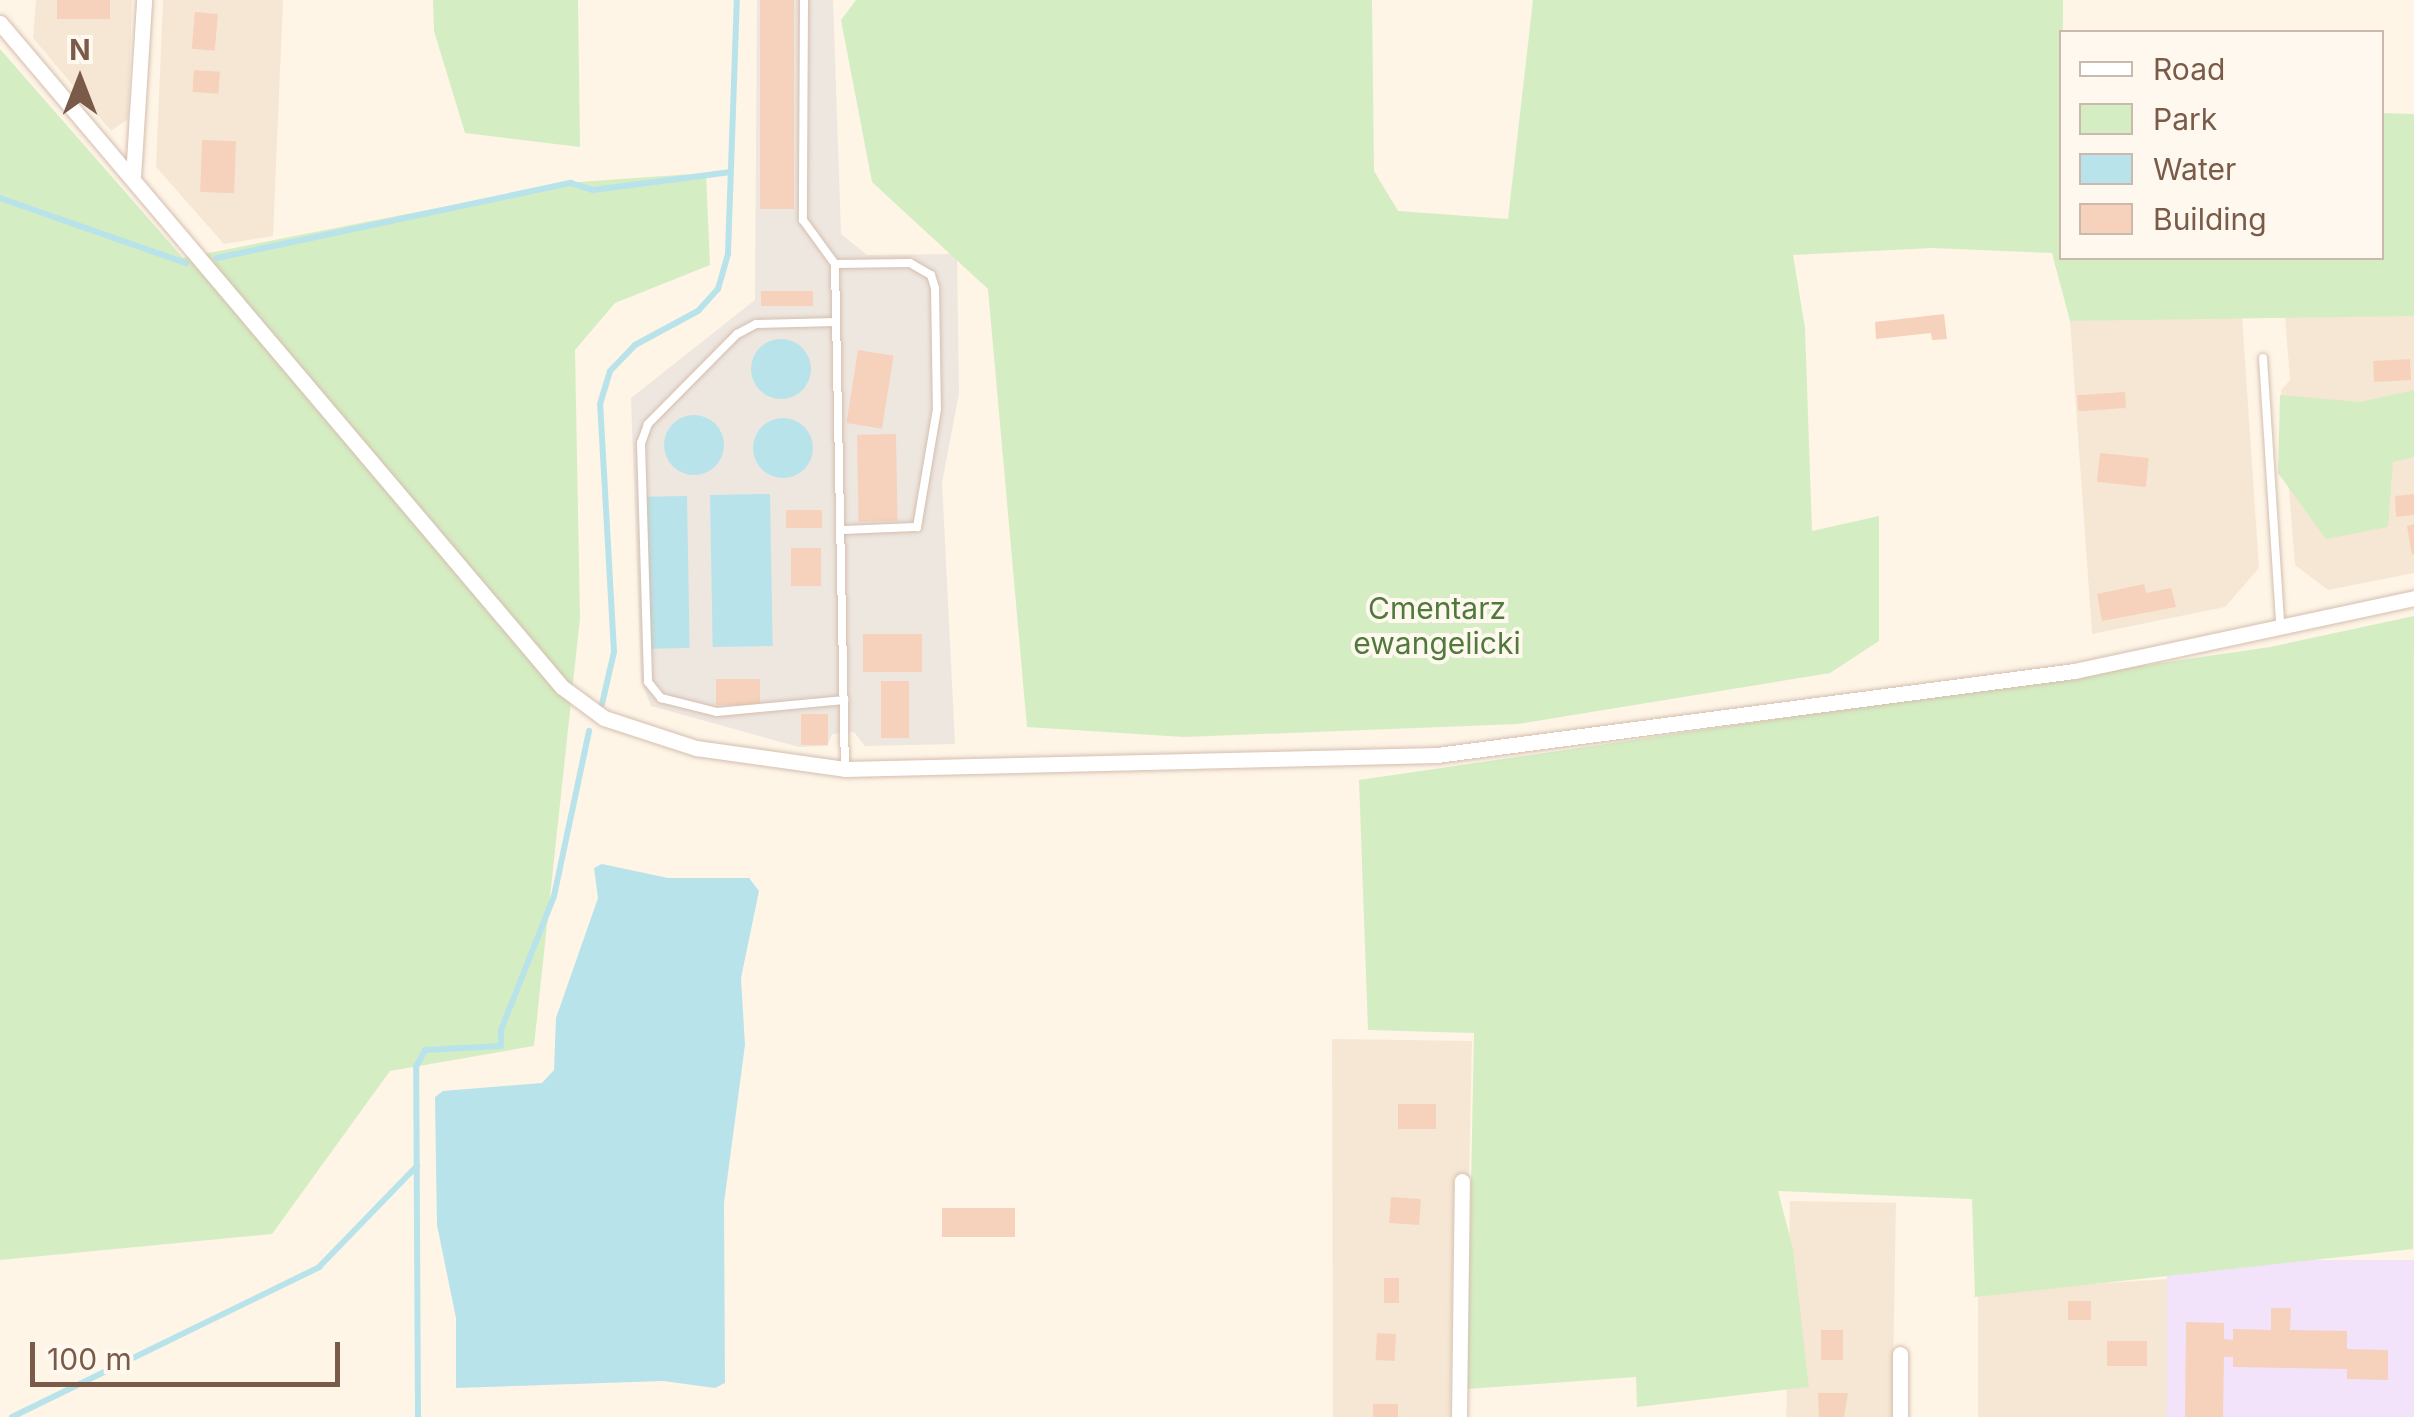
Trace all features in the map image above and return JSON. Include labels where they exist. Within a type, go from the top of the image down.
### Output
[{"type":"street","points":[[134,177],[144,0]]},
{"type":"street","points":[[0,23],[581,707],[635,732],[696,748],[845,768],[1437,755],[2074,671],[2414,598]]},
{"type":"street","points":[[1459,1417],[1462,1182]]},
{"type":"street","points":[[1900,1354],[1900,1417]]},
{"type":"lane","points":[[804,0],[803,220],[835,264],[845,768]]},
{"type":"lane","points":[[835,264],[910,263],[931,276],[935,288],[937,409],[917,527],[842,530]]},
{"type":"lane","points":[[836,322],[756,324],[737,334],[648,424],[640,443],[648,682],[661,698],[717,712],[844,700]]},
{"type":"lane","points":[[2263,358],[2280,624]]},
{"type":"shaded area","points":[[36,0],[132,0],[128,119],[111,131],[33,38]]},
{"type":"shaded area","points":[[163,0],[283,0],[273,236],[224,244],[156,167]]},
{"type":"shaded area","points":[[757,0],[833,0],[841,234],[867,255],[957,254],[959,393],[942,483],[955,744],[865,746],[854,732],[832,734],[827,746],[799,747],[651,706],[641,681],[631,398],[755,300]]},
{"type":"shaded area","points":[[2285,316],[2414,316],[2414,573],[2328,590],[2295,565],[2281,390],[2290,380]]},
{"type":"shaded area","points":[[2242,317],[2259,568],[2225,607],[2092,634],[2070,321]]},
{"type":"shaded area","points":[[1332,1039],[1472,1041],[1469,1177],[1454,1177],[1450,1417],[1333,1417]]},
{"type":"shaded area","points":[[1790,1201],[1896,1203],[1892,1417],[1786,1417]]},
{"type":"shaded area","points":[[2167,1260],[2414,1260],[2414,1417],[2167,1417]]},
{"type":"shaded area","points":[[1978,1278],[2091,1284],[2168,1279],[2168,1417],[1978,1417]]},
{"type":"green space","points":[[433,0],[578,0],[580,147],[465,133],[434,31]]},
{"type":"green space","name":"Cmentarz ewangelicki","points":[[856,0],[1372,0],[1374,171],[1398,211],[1508,219],[1533,0],[2063,0],[2063,30],[2059,30],[2059,260],[2384,260],[2384,113],[2414,114],[2414,316],[2070,321],[2052,253],[1932,248],[1793,255],[1805,328],[1812,531],[1879,516],[1879,641],[1830,673],[1518,724],[1184,737],[1027,727],[988,289],[872,182],[841,20]]},
{"type":"green space","points":[[0,49],[183,258],[565,183],[706,173],[710,265],[615,303],[575,350],[580,618],[534,1046],[390,1071],[272,1234],[0,1260]]},
{"type":"green space","points":[[2414,390],[2414,457],[2393,462],[2388,527],[2326,539],[2278,473],[2280,395],[2360,402]]},
{"type":"green space","points":[[2414,616],[2413,1249],[1975,1297],[1972,1199],[1778,1191],[1793,1249],[1809,1387],[1637,1407],[1636,1377],[1467,1389],[1474,1033],[1368,1030],[1359,780],[2270,647]]},
{"type":"water","points":[[781,339],[802,348],[811,369],[802,390],[781,399],[760,390],[751,369],[760,348]]},
{"type":"water","points":[[694,415],[715,424],[724,445],[715,466],[694,475],[673,466],[664,445],[673,424]]},
{"type":"water","points":[[783,418],[804,427],[813,448],[804,469],[783,478],[762,469],[753,448],[762,427]]},
{"type":"water","points":[[770,494],[773,646],[713,647],[710,495]]},
{"type":"water","points":[[687,496],[690,648],[649,649],[646,497]]},
{"type":"water","points":[[602,864],[668,878],[749,878],[759,891],[741,978],[745,1045],[724,1203],[725,1383],[715,1388],[663,1381],[456,1388],[456,1318],[437,1225],[435,1097],[443,1091],[542,1083],[554,1070],[556,1018],[598,898],[594,868]]},
{"type":"building","points":[[57,0],[110,0],[110,19],[57,19]]},
{"type":"building","points":[[760,0],[794,0],[794,209],[760,209]]},
{"type":"building","points":[[195,12],[218,14],[215,51],[192,49]]},
{"type":"building","points":[[194,70],[220,72],[218,94],[192,92]]},
{"type":"building","points":[[202,140],[236,141],[234,193],[200,192]]},
{"type":"building","points":[[761,291],[813,291],[813,306],[761,306]]},
{"type":"building","points":[[1944,314],[1947,339],[1932,340],[1931,333],[1876,339],[1875,322]]},
{"type":"building","points":[[858,350],[894,356],[882,429],[846,423]]},
{"type":"building","points":[[2410,359],[2411,380],[2374,382],[2373,361]]},
{"type":"building","points":[[2125,392],[2126,408],[2078,411],[2077,395]]},
{"type":"building","points":[[896,434],[898,521],[859,522],[857,435]]},
{"type":"building","points":[[2100,453],[2149,458],[2146,487],[2097,482]]},
{"type":"building","points":[[2414,494],[2414,515],[2396,517],[2395,496]]},
{"type":"building","points":[[786,510],[822,510],[822,528],[786,528]]},
{"type":"building","points":[[2414,524],[2414,554],[2412,555],[2407,526]]},
{"type":"building","points":[[791,548],[821,548],[821,586],[791,586]]},
{"type":"building","points":[[2144,584],[2146,593],[2171,588],[2176,607],[2102,621],[2097,594]]},
{"type":"building","points":[[863,634],[922,634],[922,672],[863,672]]},
{"type":"building","points":[[716,679],[760,679],[760,705],[716,705]]},
{"type":"building","points":[[881,681],[909,681],[909,738],[881,738]]},
{"type":"building","points":[[801,714],[828,714],[828,745],[801,745]]},
{"type":"building","points":[[1398,1104],[1436,1104],[1436,1129],[1398,1129]]},
{"type":"building","points":[[1391,1197],[1421,1199],[1419,1225],[1389,1223]]},
{"type":"building","points":[[942,1208],[1015,1208],[1015,1237],[942,1237]]},
{"type":"building","points":[[1384,1278],[1399,1278],[1399,1303],[1384,1303]]},
{"type":"building","points":[[2068,1301],[2091,1301],[2091,1320],[2068,1320]]},
{"type":"building","points":[[2271,1308],[2291,1308],[2290,1330],[2347,1331],[2347,1349],[2388,1350],[2388,1380],[2347,1379],[2347,1369],[2233,1367],[2233,1357],[2224,1357],[2223,1417],[2185,1417],[2186,1322],[2224,1323],[2224,1339],[2233,1340],[2233,1329],[2271,1330]]},
{"type":"building","points":[[1821,1330],[1843,1330],[1843,1360],[1821,1360]]},
{"type":"building","points":[[1377,1333],[1396,1334],[1395,1361],[1376,1360]]},
{"type":"building","points":[[2107,1341],[2147,1341],[2147,1366],[2107,1366]]},
{"type":"building","points":[[1818,1393],[1848,1393],[1844,1417],[1819,1417]]},
{"type":"building","points":[[1373,1404],[1398,1404],[1398,1417],[1373,1417]]},
{"type":"waterway","points":[[602,704],[614,652],[600,404],[610,371],[635,345],[698,311],[718,289],[728,253],[737,0]]},
{"type":"waterway","points":[[217,258],[571,183],[593,190],[731,172]]},
{"type":"waterway","points":[[0,198],[186,263]]},
{"type":"waterway","points":[[418,1417],[416,1067],[425,1050],[501,1046],[501,1030],[554,896],[589,731]]},
{"type":"waterway","points":[[12,1417],[319,1267],[417,1166]]}]
